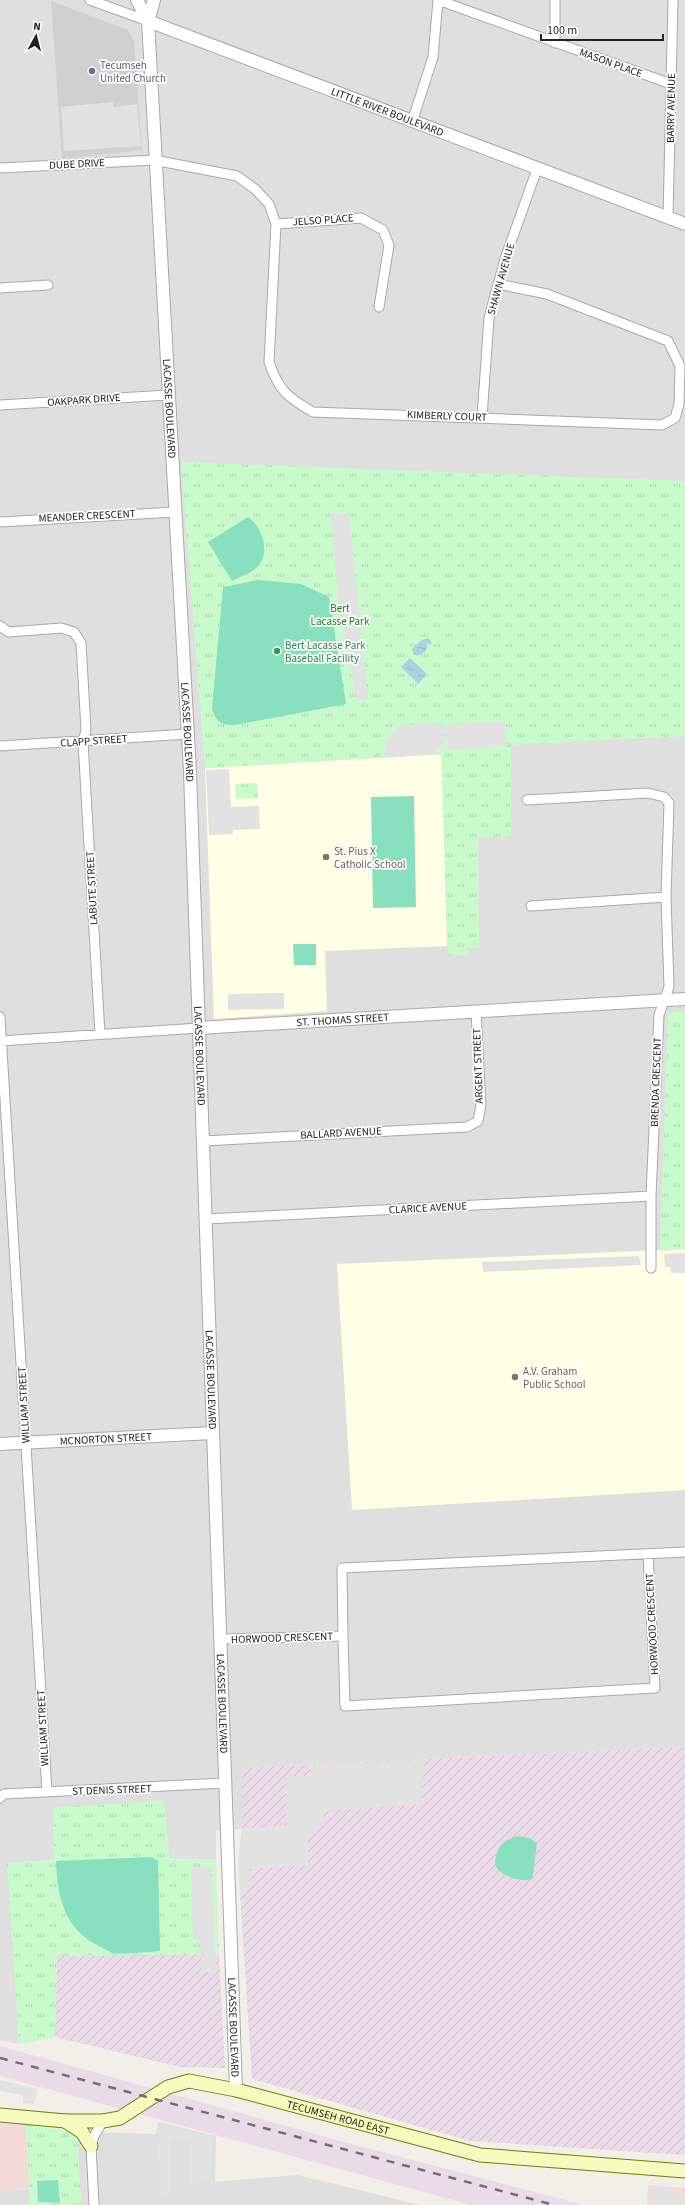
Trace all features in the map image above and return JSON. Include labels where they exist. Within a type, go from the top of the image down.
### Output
[{"type":"main road","name":"TECUMSEH ROAD EAST","points":[[0,2115],[65,2121],[103,2121],[120,2118],[168,2088],[184,2082],[199,2082],[236,2090],[480,2155],[685,2171]]},
{"type":"main road","points":[[65,2121],[82,2132],[91,2146]]},
{"type":"street","name":"LITTLE RIVER BOULEVARD","points":[[90,0],[685,224]]},
{"type":"street","name":"LACASSE BOULEVARD","points":[[137,0],[148,22]]},
{"type":"street","name":"LACASSE BOULEVARD","points":[[154,0],[148,22],[154,160],[188,734],[206,1219],[212,1433],[222,1639],[225,1783],[236,2090]]},
{"type":"street","points":[[412,122],[433,57],[438,0]]},
{"type":"street","name":"MASON PLACE","points":[[438,0],[671,84]]},
{"type":"street","points":[[555,0],[555,43]]},
{"type":"street","name":"BARRY AVENUE","points":[[668,217],[673,0]]},
{"type":"street","name":"DUBE DRIVE","points":[[0,168],[154,160]]},
{"type":"street","name":"KIMBERLY COURT","points":[[154,160],[237,176],[255,189],[269,204],[276,224],[268,362],[275,380],[288,397],[313,412],[482,417],[662,425],[675,418],[679,404],[680,366],[668,341],[547,294],[498,284]]},
{"type":"street","name":"SHAWN AVENUE","points":[[482,417],[489,318],[498,284],[537,169]]},
{"type":"street","name":"JELSO PLACE","points":[[276,224],[361,218],[383,230],[389,245],[379,307]]},
{"type":"street","points":[[0,288],[48,285]]},
{"type":"street","name":"OAKPARK DRIVE","points":[[0,405],[168,395]]},
{"type":"street","name":"MEANDER CRESCENT","points":[[0,522],[175,512]]},
{"type":"street","points":[[0,626],[9,632],[61,628],[74,632],[81,643],[86,730],[83,742]]},
{"type":"street","name":"CLAPP STREET","points":[[0,746],[83,742],[188,734]]},
{"type":"street","name":"LABUTE STREET","points":[[83,742],[100,1034]]},
{"type":"street","name":"BRENDA CRESCENT","points":[[527,800],[648,793],[664,797],[669,803],[670,810],[666,897],[669,986],[659,1016],[651,1196],[651,1268]]},
{"type":"street","points":[[531,906],[666,897]]},
{"type":"street","name":"ST. THOMAS STREET","points":[[1,1040],[685,999]]},
{"type":"street","name":"ARGENT STREET","points":[[476,1011],[481,1105],[478,1121]]},
{"type":"street","name":"WILLIAM STREET","points":[[0,1017],[47,1792]]},
{"type":"street","name":"BALLARD AVENUE","points":[[203,1141],[467,1127],[478,1121]]},
{"type":"street","name":"CLARICE AVENUE","points":[[206,1219],[651,1196]]},
{"type":"street","name":"MCNORTON STREET","points":[[0,1444],[212,1433]]},
{"type":"street","points":[[648,1554],[685,1552]]},
{"type":"street","name":"HORWOOD CRESCENT","points":[[648,1554],[655,1688],[345,1706],[343,1636],[342,1568],[648,1554]]},
{"type":"street","name":"HORWOOD CRESCENT","points":[[222,1639],[343,1636]]},
{"type":"street","name":"ST DENIS STREET","points":[[0,1798],[4,1794],[225,1783]]},
{"type":"street","points":[[94,2205],[91,2146],[94,2136],[103,2121]]},
{"type":"shaded area","points":[[0,0],[685,0],[685,1747],[242,1768],[242,1829],[216,1831],[216,1859],[54,1860],[8,1863],[19,2044],[0,2040]]},
{"type":"shaded area","points":[[51,1],[128,30],[134,41],[142,150],[62,159]]},
{"type":"shaded area","points":[[113,102],[114,107],[137,104],[141,146],[64,151],[61,107]]},
{"type":"shaded area","points":[[349,513],[368,699],[357,700],[338,601],[331,514]]},
{"type":"shaded area","points":[[505,721],[507,746],[448,750],[446,725]]},
{"type":"shaded area","points":[[444,723],[446,747],[437,748],[437,754],[385,758],[385,741],[400,725]]},
{"type":"shaded area","name":"St. Pius X Catholic School","points":[[442,754],[447,946],[325,951],[327,1011],[214,1019],[205,768]]},
{"type":"shaded area","points":[[229,769],[231,807],[259,806],[260,829],[233,830],[233,834],[209,835],[206,770]]},
{"type":"shaded area","points":[[284,993],[284,1009],[228,1010],[228,994]]},
{"type":"shaded area","name":"A.V. Graham Public School","points":[[685,1249],[685,1490],[352,1510],[337,1264]]},
{"type":"shaded area","points":[[685,1253],[685,1273],[671,1273],[670,1267],[665,1267],[664,1254]]},
{"type":"shaded area","points":[[639,1256],[641,1265],[483,1272],[482,1262]]},
{"type":"shaded area","points":[[685,1747],[685,2155],[470,2141],[252,2079],[238,1862],[242,1829],[242,1768]]},
{"type":"shaded area","points":[[424,1760],[422,1804],[327,1811],[314,1832],[308,1833],[308,1865],[249,1869],[248,1890],[240,1891],[238,1862],[242,1829],[287,1825],[286,1777],[310,1776],[311,1766]]},
{"type":"shaded area","points":[[211,1866],[216,1972],[202,1972],[200,1940],[193,1940],[191,1867]]},
{"type":"shaded area","points":[[219,1954],[225,2068],[180,2067],[55,2037],[57,1956]]},
{"type":"shaded area","points":[[0,2046],[340,2141],[584,2205],[471,2205],[0,2076]]},
{"type":"shaded area","points":[[0,2080],[38,2089],[34,2104],[23,2103],[23,2095],[0,2091]]},
{"type":"shaded area","points":[[158,2122],[216,2136],[215,2182],[297,2175],[420,2205],[81,2205],[77,2132],[156,2134]]},
{"type":"shaded area","points":[[0,2123],[26,2125],[29,2189],[0,2191]]},
{"type":"shaded area","points":[[165,2126],[213,2137],[210,2177],[191,2186],[191,2141],[170,2138],[169,2194],[161,2194],[158,2141],[163,2138]]},
{"type":"shaded area","points":[[648,2185],[685,2188],[685,2205],[647,2205]]},
{"type":"shaded area","points":[[655,2187],[677,2190],[677,2196],[685,2198],[685,2205],[652,2205]]},
{"type":"shaded area","points":[[29,2189],[30,2205],[0,2205],[0,2191]]},
{"type":"green space","name":"Bert Lacasse Park","points":[[181,462],[685,481],[685,736],[511,745],[511,836],[478,838],[479,948],[466,947],[469,955],[448,956],[441,754],[205,768]]},
{"type":"green space","points":[[248,517],[258,528],[264,542],[263,557],[255,569],[232,581],[208,542]]},
{"type":"green space","name":"Bert Lacasse Park Baseball Facility","points":[[258,580],[301,584],[329,597],[346,704],[235,725],[223,723],[217,719],[212,708],[223,587]]},
{"type":"green space","points":[[257,783],[258,798],[236,799],[235,784]]},
{"type":"green space","points":[[414,796],[416,907],[373,908],[371,797]]},
{"type":"green space","points":[[293,944],[316,944],[316,965],[294,965]]},
{"type":"green space","points":[[685,1011],[685,1249],[660,1251],[668,1012]]},
{"type":"green space","points":[[164,1801],[170,1860],[216,1859],[219,1954],[57,1956],[55,2037],[19,2044],[7,1863],[54,1860],[53,1807]]},
{"type":"green space","points":[[517,1836],[529,1838],[537,1843],[532,1879],[522,1880],[511,1878],[501,1872],[495,1865],[496,1854],[500,1846]]},
{"type":"green space","points":[[152,1857],[158,1861],[160,1951],[131,1954],[113,1953],[87,1939],[78,1931],[65,1911],[61,1899],[58,1887],[56,1861]]},
{"type":"green space","points":[[26,2125],[77,2132],[81,2205],[30,2205]]},
{"type":"green space","points":[[58,2180],[60,2203],[38,2202],[37,2181]]},
{"type":"water","points":[[428,638],[431,641],[431,645],[427,643],[428,646],[424,652],[419,655],[414,655],[412,649],[422,640]]},
{"type":"water","points":[[410,658],[427,674],[418,684],[401,667]]},
{"type":"railway","points":[[0,2058],[554,2205]]},
{"type":"place","name":"Tecumseh United Church","points":[[92,71]]},
{"type":"place","name":"Bert Lacasse Park Baseball Facility","points":[[277,651]]},
{"type":"place","name":"St. Pius X Catholic School","points":[[326,857]]},
{"type":"place","name":"A.V. Graham Public School","points":[[515,1377]]}]
